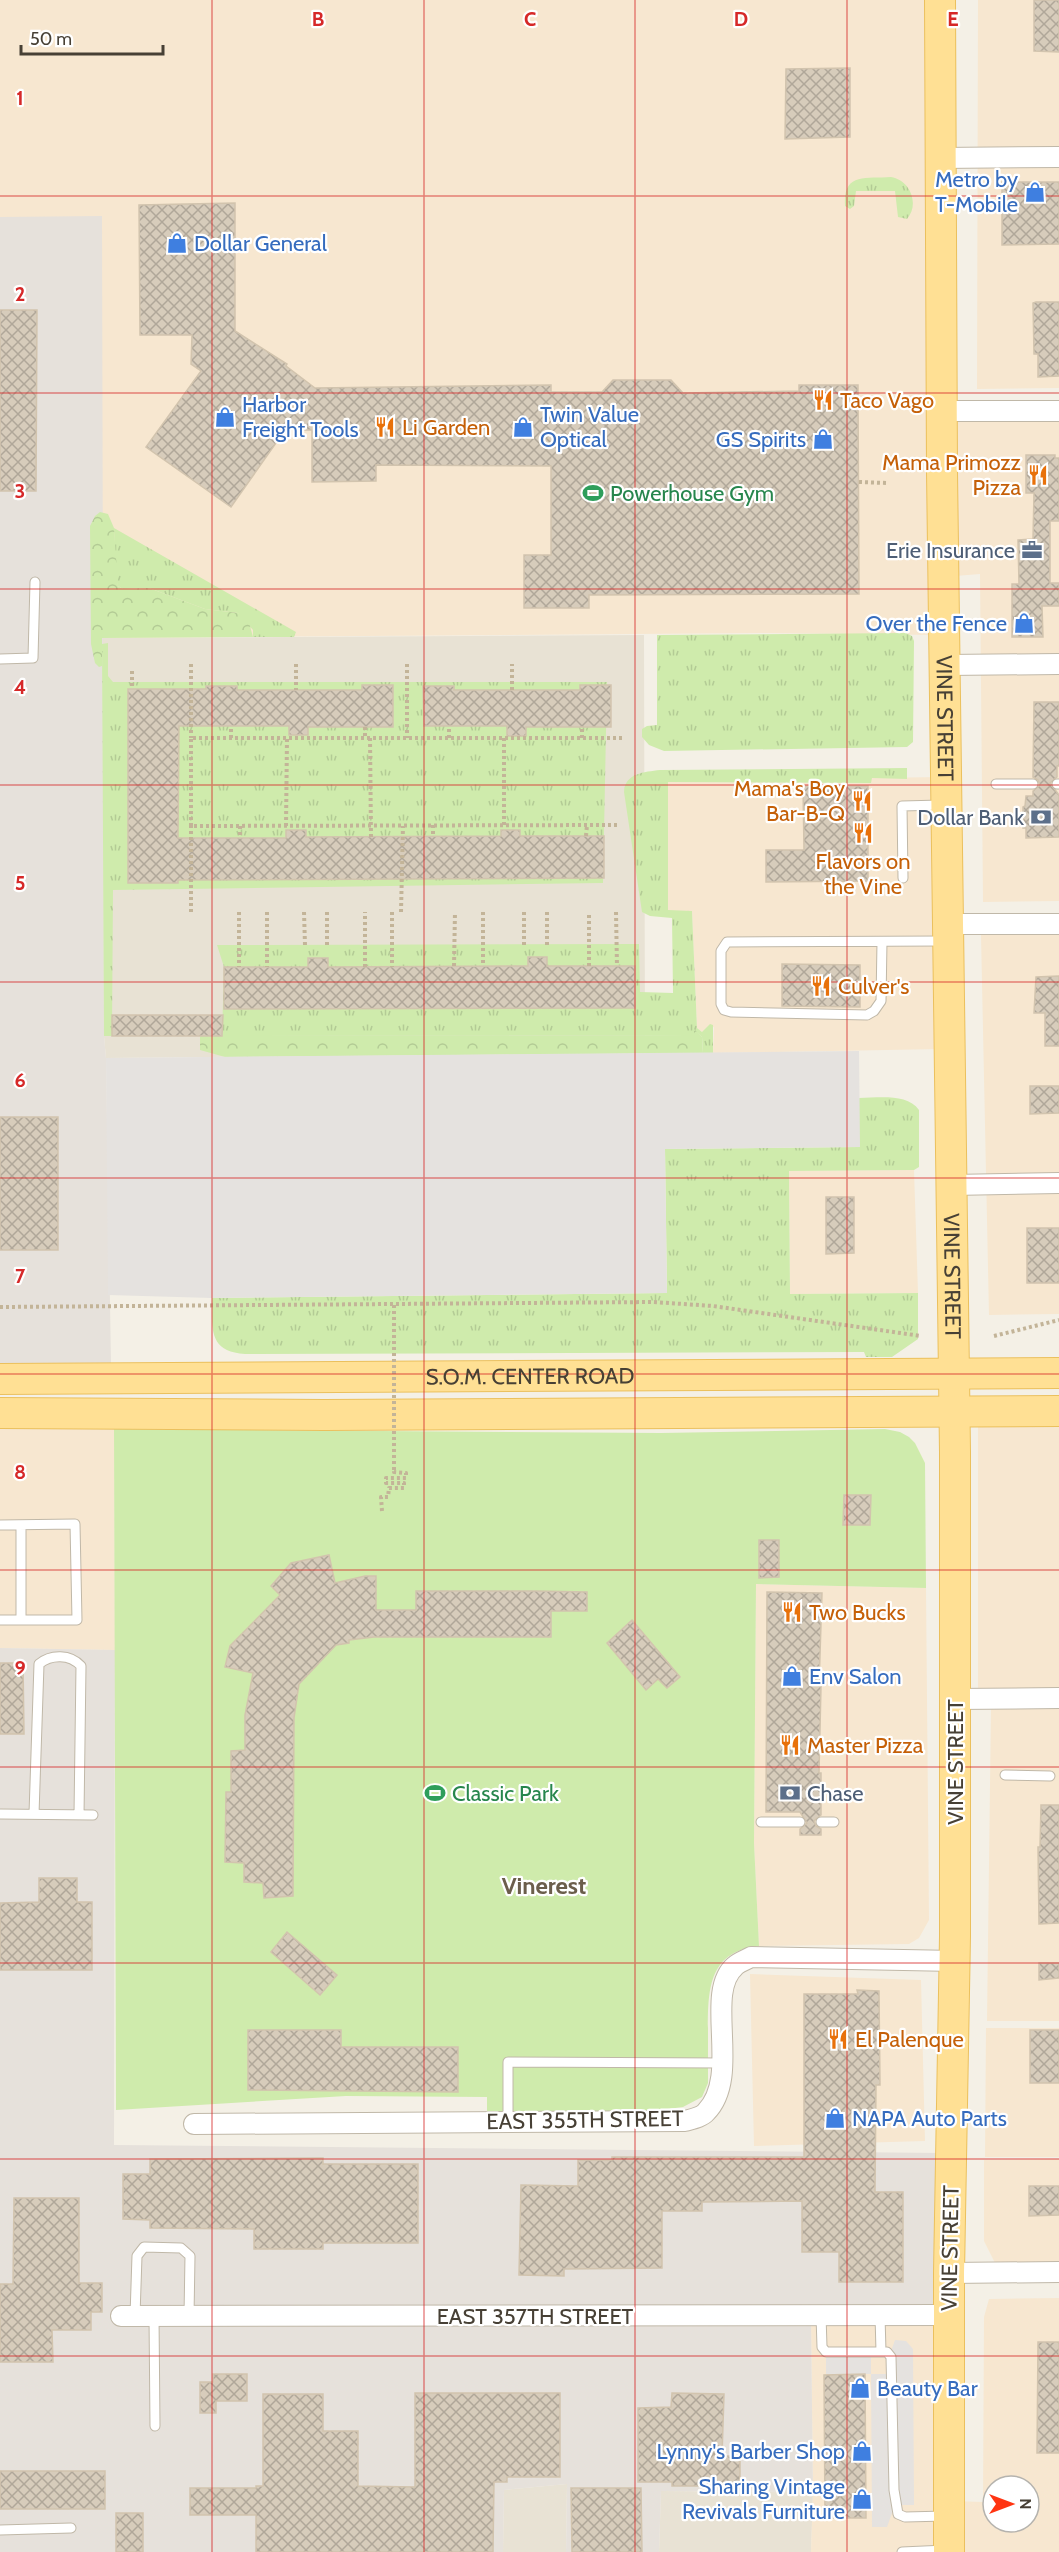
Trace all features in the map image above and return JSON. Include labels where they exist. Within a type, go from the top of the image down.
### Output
[{"type":"main road","name":"VINE STREET","points":[[940,0],[946,804],[955,1412],[955,1961],[949,2273],[949,2551]]},
{"type":"main road","name":"S.O.M. CENTER ROAD","points":[[0,1379],[206,1376],[1059,1373]]},
{"type":"main road","name":"S.O.M. CENTER ROAD","points":[[0,1413],[324,1415],[1059,1411]]},
{"type":"street","points":[[940,158],[1059,157]]},
{"type":"street","points":[[942,411],[1059,411]]},
{"type":"street","points":[[946,664],[1059,664]]},
{"type":"street","points":[[948,933],[1059,924]]},
{"type":"street","points":[[952,1185],[1059,1183]]},
{"type":"street","points":[[955,1699],[1059,1698]]},
{"type":"street","name":"EAST 355TH STREET","points":[[194,2124],[685,2121],[705,2114],[719,2092],[723,2063],[724,1983],[734,1967],[751,1957],[955,1961]]},
{"type":"street","points":[[949,2273],[1059,2272]]},
{"type":"street","name":"EAST 357TH STREET","points":[[137,2316],[949,2315]]},
{"type":"lane","points":[[0,658],[33,658],[35,582]]},
{"type":"lane","points":[[996,784],[1033,784]]},
{"type":"lane","points":[[903,878],[902,806],[946,804]]},
{"type":"lane","points":[[882,942],[881,1001],[874,1011],[867,1015],[731,1012],[724,1010],[721,1004],[721,951],[727,942],[882,942],[948,933]]},
{"type":"lane","points":[[0,1525],[75,1524],[77,1620],[0,1620]]},
{"type":"lane","points":[[21,1525],[21,1620]]},
{"type":"lane","points":[[34,1814],[39,1664],[48,1657],[60,1657],[74,1659],[81,1666],[79,1815]]},
{"type":"lane","points":[[1005,1775],[1050,1776]]},
{"type":"lane","points":[[0,1814],[93,1815]]},
{"type":"lane","points":[[761,1822],[800,1822]]},
{"type":"lane","points":[[821,1822],[834,1822]]},
{"type":"lane","points":[[508,2122],[508,2062],[723,2063]]},
{"type":"lane","points":[[155,2426],[137,2316],[137,2256],[144,2247],[181,2248],[190,2256],[189,2316]]},
{"type":"lane","points":[[821,2315],[822,2347],[826,2352],[887,2352],[891,2357],[896,2510],[898,2514],[905,2517],[949,2516]]},
{"type":"lane","points":[[880,2315],[881,2352]]},
{"type":"lane","points":[[0,2530],[71,2528]]},
{"type":"lane","points":[[902,2552],[949,2551]]},
{"type":"path","points":[[859,482],[887,483]]},
{"type":"path","points":[[191,664],[191,912]]},
{"type":"path","points":[[296,664],[296,690]]},
{"type":"path","points":[[407,664],[407,738]]},
{"type":"path","points":[[512,664],[512,690]]},
{"type":"path","points":[[132,671],[132,689]]},
{"type":"path","points":[[231,726],[231,738]]},
{"type":"path","points":[[449,726],[449,738]]},
{"type":"path","points":[[365,727],[371,837]]},
{"type":"path","points":[[582,727],[582,738]]},
{"type":"path","points":[[191,738],[623,738]]},
{"type":"path","points":[[286,826],[287,738]]},
{"type":"path","points":[[504,738],[504,825]]},
{"type":"path","points":[[433,825],[433,836]]},
{"type":"path","points":[[586,836],[587,825]]},
{"type":"path","points":[[191,826],[617,825]]},
{"type":"path","points":[[240,826],[240,838]]},
{"type":"path","points":[[401,912],[403,826]]},
{"type":"path","points":[[239,912],[239,967]]},
{"type":"path","points":[[267,912],[267,967]]},
{"type":"path","points":[[304,912],[305,945]]},
{"type":"path","points":[[327,912],[327,945]]},
{"type":"path","points":[[365,912],[365,967]]},
{"type":"path","points":[[392,912],[392,967]]},
{"type":"path","points":[[454,966],[455,912]]},
{"type":"path","points":[[483,912],[483,966]]},
{"type":"path","points":[[524,912],[524,945]]},
{"type":"path","points":[[547,912],[547,945]]},
{"type":"path","points":[[589,966],[590,912]]},
{"type":"path","points":[[616,912],[617,966]]},
{"type":"path","points":[[0,1307],[653,1302],[713,1306],[921,1336]]},
{"type":"path","points":[[382,1511],[381,1497],[388,1497],[389,1488],[404,1488],[404,1484],[386,1483],[386,1478],[406,1478],[406,1473],[394,1472],[394,1305]]},
{"type":"path","points":[[994,1336],[1059,1320]]},
{"type":"shaded area","points":[[0,0],[934,0],[938,635],[762,633],[102,638],[102,217],[0,217]]},
{"type":"shaded area","points":[[978,0],[1059,0],[1059,388],[977,389]]},
{"type":"shaded area","points":[[102,216],[104,1036],[111,1364],[0,1366],[0,217]]},
{"type":"shaded area","points":[[1059,415],[1059,901],[983,902],[980,574],[955,576],[949,417]]},
{"type":"shaded area","points":[[644,635],[645,1053],[106,1058],[102,638]]},
{"type":"shaded area","points":[[942,777],[942,1049],[713,1053],[714,1027],[702,1032],[697,1028],[692,911],[668,911],[668,782],[871,783],[871,778]]},
{"type":"shaded area","points":[[1059,934],[1059,1314],[989,1315],[981,935]]},
{"type":"shaded area","points":[[859,1051],[860,1147],[665,1149],[667,1293],[212,1298],[108,1295],[106,1058]]},
{"type":"shaded area","points":[[914,1170],[918,1293],[790,1294],[789,1171]]},
{"type":"shaded area","points":[[1059,1415],[1059,1694],[978,1694],[978,1416]]},
{"type":"shaded area","points":[[0,1428],[114,1429],[115,1650],[0,1648]]},
{"type":"shaded area","points":[[756,1584],[926,1588],[929,1920],[919,1938],[909,1944],[759,1946],[754,1843]]},
{"type":"shaded area","points":[[0,1648],[115,1650],[114,2145],[944,2153],[942,2309],[811,2319],[813,2492],[661,2491],[659,2552],[566,2552],[567,2484],[504,2490],[503,2552],[0,2552]]},
{"type":"shaded area","points":[[1059,1705],[1059,2021],[987,2021],[991,1707]]},
{"type":"shaded area","points":[[750,1974],[921,1980],[925,2141],[754,2146]]},
{"type":"shaded area","points":[[986,2028],[1059,2028],[1059,2157],[985,2157]]},
{"type":"shaded area","points":[[1059,2159],[1059,2263],[995,2263],[984,2241],[984,2160]]},
{"type":"shaded area","points":[[1059,2298],[1059,2552],[954,2552],[953,2501],[981,2502],[981,2534],[1041,2534],[1041,2474],[983,2474],[984,2317],[989,2299]]},
{"type":"shaded area","points":[[811,2318],[945,2318],[945,2552],[811,2552],[813,2492]]},
{"type":"shaded area","points":[[895,2340],[906,2341],[913,2349],[914,2505],[895,2505],[887,2527],[872,2527],[871,2374],[891,2374],[890,2354]]},
{"type":"shaded area","points":[[826,2352],[871,2352],[871,2374],[826,2374]]},
{"type":"shaded area","points":[[567,2484],[566,2552],[503,2552],[504,2490]]},
{"type":"shaded area","points":[[661,2491],[813,2492],[811,2552],[659,2552]]},
{"type":"green space","points":[[891,177],[903,183],[911,194],[913,207],[907,219],[898,217],[895,191],[856,191],[854,206],[850,209],[845,206],[845,195],[852,182],[864,178]]},
{"type":"green space","points":[[100,512],[108,514],[114,528],[118,586],[123,589],[149,588],[205,609],[238,613],[248,619],[253,637],[102,638],[102,666],[99,667],[95,663],[91,644],[90,526]]},
{"type":"green space","points":[[114,528],[296,632],[294,637],[253,637],[253,630],[238,613],[205,609],[149,588],[123,589],[118,586]]},
{"type":"green space","points":[[906,633],[912,636],[914,641],[913,742],[907,747],[664,751],[649,745],[642,737],[642,729],[657,725],[657,635]]},
{"type":"green space","points":[[108,643],[108,676],[113,682],[607,682],[603,883],[113,890],[112,1036],[104,1036],[102,644]]},
{"type":"green space","points":[[907,768],[907,779],[872,778],[871,783],[668,782],[668,910],[692,911],[697,1028],[702,1032],[710,1024],[713,1025],[713,1053],[703,1053],[702,1037],[694,1030],[694,1035],[222,1036],[224,967],[217,945],[639,944],[640,992],[673,993],[672,918],[650,916],[642,912],[624,792],[625,786],[632,777],[660,770]]},
{"type":"green space","points":[[694,1029],[702,1037],[703,1053],[225,1057],[200,1050],[200,1036],[694,1035]]},
{"type":"green space","points":[[859,1098],[900,1099],[914,1105],[919,1110],[919,1167],[914,1170],[789,1171],[790,1294],[918,1293],[918,1339],[892,1357],[866,1357],[864,1352],[245,1354],[224,1349],[215,1336],[212,1298],[667,1293],[665,1149],[859,1147]]},
{"type":"green space","name":"Classic Park","points":[[114,1429],[661,1433],[885,1429],[900,1432],[915,1443],[925,1463],[926,1588],[756,1584],[754,1843],[759,1946],[743,1949],[730,1955],[715,1973],[711,1985],[708,2013],[708,2083],[702,2097],[683,2107],[652,2111],[487,2114],[487,2097],[346,2096],[116,2110]]},
{"type":"building","points":[[1034,0],[1059,0],[1059,52],[1034,51]]},
{"type":"building","points":[[850,68],[850,137],[785,139],[786,69]]},
{"type":"building","points":[[1002,182],[1059,182],[1059,244],[1002,245]]},
{"type":"building","points":[[235,203],[235,331],[287,364],[286,366],[315,388],[551,385],[551,392],[602,392],[613,380],[671,380],[683,393],[799,391],[799,385],[858,385],[859,594],[589,595],[589,608],[524,608],[524,555],[551,555],[551,466],[376,465],[376,481],[312,482],[312,430],[300,430],[290,423],[231,507],[146,447],[201,371],[191,364],[192,335],[140,335],[139,205]]},
{"type":"building","points":[[1059,302],[1059,376],[1038,377],[1038,354],[1034,354],[1033,303]]},
{"type":"building","points":[[0,310],[37,310],[36,491],[0,491]]},
{"type":"building","points":[[1026,455],[1055,455],[1055,458],[1059,458],[1059,521],[1050,521],[1050,583],[1059,583],[1059,606],[1042,606],[1043,637],[1012,637],[1012,584],[1019,584],[1018,540],[1033,539],[1034,493],[1026,493]]},
{"type":"building","points":[[362,685],[393,685],[393,727],[308,727],[308,735],[289,735],[289,726],[179,726],[178,838],[286,838],[286,830],[306,830],[306,837],[501,836],[501,830],[520,830],[520,836],[604,836],[604,878],[178,880],[178,883],[128,883],[128,689],[206,689],[206,686],[237,686],[237,690],[362,690]]},
{"type":"building","points":[[580,685],[611,685],[611,727],[526,727],[526,736],[507,736],[507,726],[424,726],[423,686],[454,686],[454,690],[580,690]]},
{"type":"building","points":[[1034,702],[1059,702],[1059,766],[1057,766],[1057,777],[1050,783],[1059,795],[1059,837],[1026,838],[1026,828],[1023,828],[1023,807],[1026,796],[1033,796],[1033,791],[1040,785],[1033,777]]},
{"type":"building","points":[[803,786],[868,786],[868,881],[766,882],[766,850],[804,850]]},
{"type":"building","points":[[528,957],[547,957],[547,966],[635,966],[635,1008],[224,1009],[224,967],[308,967],[308,958],[328,958],[328,967],[528,966]]},
{"type":"building","name":"Culver's","points":[[782,964],[860,965],[860,1007],[782,1006]]},
{"type":"building","points":[[1059,976],[1059,1046],[1045,1046],[1045,1013],[1034,1013],[1036,977]]},
{"type":"building","points":[[112,1015],[223,1015],[222,1036],[112,1036]]},
{"type":"building","points":[[1030,1086],[1059,1086],[1059,1113],[1030,1114]]},
{"type":"building","points":[[0,1117],[58,1117],[58,1250],[0,1250]]},
{"type":"building","points":[[826,1197],[854,1197],[854,1253],[826,1254]]},
{"type":"building","points":[[1027,1228],[1059,1228],[1059,1283],[1027,1283]]},
{"type":"building","points":[[844,1495],[871,1495],[870,1525],[843,1525]]},
{"type":"building","points":[[759,1540],[779,1540],[779,1577],[759,1578]]},
{"type":"building","points":[[329,1555],[335,1583],[365,1576],[376,1576],[376,1610],[416,1610],[416,1591],[536,1591],[587,1592],[587,1611],[551,1611],[551,1637],[374,1637],[349,1640],[349,1643],[336,1645],[299,1684],[294,1718],[293,1896],[264,1898],[263,1883],[244,1882],[244,1863],[225,1862],[226,1792],[231,1792],[231,1751],[245,1750],[245,1715],[253,1673],[225,1667],[230,1646],[280,1595],[271,1586],[291,1563]]},
{"type":"building","points":[[767,1592],[822,1593],[819,1686],[821,1686],[819,1773],[821,1773],[821,1815],[814,1821],[821,1829],[821,1835],[800,1835],[800,1829],[807,1823],[800,1812],[766,1812]]},
{"type":"building","points":[[632,1620],[680,1677],[667,1688],[658,1679],[646,1690],[607,1643]]},
{"type":"building","points":[[0,1663],[23,1663],[24,1734],[0,1734]]},
{"type":"building","points":[[1041,1805],[1059,1805],[1059,1923],[1039,1924],[1038,1847],[1040,1847]]},
{"type":"building","points":[[39,1878],[77,1878],[77,1902],[92,1902],[92,1970],[0,1970],[0,1903],[39,1902]]},
{"type":"building","points":[[287,1932],[337,1975],[320,1995],[271,1952]]},
{"type":"building","points":[[1039,1963],[1059,1963],[1059,1978],[1039,1980]]},
{"type":"building","points":[[857,1990],[879,1991],[880,2085],[876,2085],[875,2192],[903,2192],[903,2282],[839,2282],[839,2252],[802,2252],[802,2201],[702,2202],[702,2211],[662,2211],[662,2268],[564,2269],[564,2276],[519,2275],[521,2185],[578,2186],[578,2160],[612,2160],[612,2157],[804,2157],[804,1994],[858,1994]]},
{"type":"building","points":[[248,2030],[341,2030],[341,2047],[458,2047],[458,2092],[248,2090]]},
{"type":"building","points":[[1030,2030],[1059,2030],[1059,2083],[1030,2083]]},
{"type":"building","points":[[323,2158],[323,2164],[418,2164],[418,2243],[323,2243],[323,2249],[254,2249],[254,2229],[150,2228],[150,2220],[123,2219],[123,2174],[150,2174],[150,2159]]},
{"type":"building","points":[[1029,2186],[1059,2186],[1059,2215],[1029,2216]]},
{"type":"building","points":[[14,2198],[79,2198],[79,2283],[102,2283],[102,2312],[91,2312],[91,2330],[52,2330],[53,2362],[0,2362],[0,2284],[13,2284]]},
{"type":"building","points":[[1038,2342],[1059,2342],[1059,2453],[1037,2453]]},
{"type":"building","points":[[213,2374],[247,2374],[247,2401],[216,2401],[216,2413],[200,2413],[200,2382],[213,2382]]},
{"type":"building","points":[[865,2374],[866,2518],[825,2518],[824,2375]]},
{"type":"building","points":[[415,2393],[560,2393],[560,2477],[507,2477],[507,2482],[494,2482],[493,2552],[256,2552],[256,2515],[190,2515],[190,2488],[256,2488],[256,2486],[263,2486],[263,2394],[323,2394],[323,2431],[358,2431],[358,2486],[415,2487]]},
{"type":"building","points":[[672,2393],[724,2394],[722,2456],[740,2456],[740,2486],[672,2486],[672,2482],[638,2482],[638,2408],[671,2407]]},
{"type":"building","points":[[0,2471],[105,2471],[105,2509],[0,2509]]},
{"type":"building","points":[[571,2488],[641,2488],[642,2552],[572,2552]]},
{"type":"building","points":[[116,2513],[143,2513],[143,2552],[116,2552]]},
{"type":"place","name":"Metro by T-Mobile","points":[[1035,192]]},
{"type":"place","name":"Dollar General","points":[[177,243]]},
{"type":"place","name":"Taco Vago","points":[[823,400]]},
{"type":"place","name":"Harbor Freight Tools","points":[[225,417]]},
{"type":"place","name":"Li Garden","points":[[385,427]]},
{"type":"place","name":"Twin Value Optical","points":[[523,427]]},
{"type":"place","name":"GS Spirits","points":[[823,439]]},
{"type":"place","name":"Mama Primozz Pizza","points":[[1038,475]]},
{"type":"place","name":"Powerhouse Gym","points":[[593,493]]},
{"type":"place","name":"Erie Insurance","points":[[1032,550]]},
{"type":"place","name":"Over the Fence","points":[[1024,623]]},
{"type":"place","name":"Mama's Boy Bar-B-Q","points":[[862,801]]},
{"type":"place","name":"Dollar Bank","points":[[1041,817]]},
{"type":"place","name":"Flavors on the Vine","points":[[863,833]]},
{"type":"place","name":"Culver's","points":[[821,986]]},
{"type":"place","name":"Two Bucks","points":[[792,1612]]},
{"type":"place","name":"Env Salon","points":[[792,1676]]},
{"type":"place","name":"Master Pizza","points":[[790,1745]]},
{"type":"place","name":"Classic Park","points":[[435,1793]]},
{"type":"place","name":"Chase","points":[[790,1793]]},
{"type":"place","name":"El Palenque","points":[[838,2039]]},
{"type":"place","name":"NAPA Auto Parts","points":[[835,2118]]},
{"type":"place","name":"Beauty Bar","points":[[860,2388]]},
{"type":"place","name":"Lynny's Barber Shop","points":[[862,2451]]},
{"type":"place","name":"Sharing Vintage Revivals Furniture","points":[[862,2499]]},
{"type":"district","name":"Vinerest","points":[[544,1885]]}]
